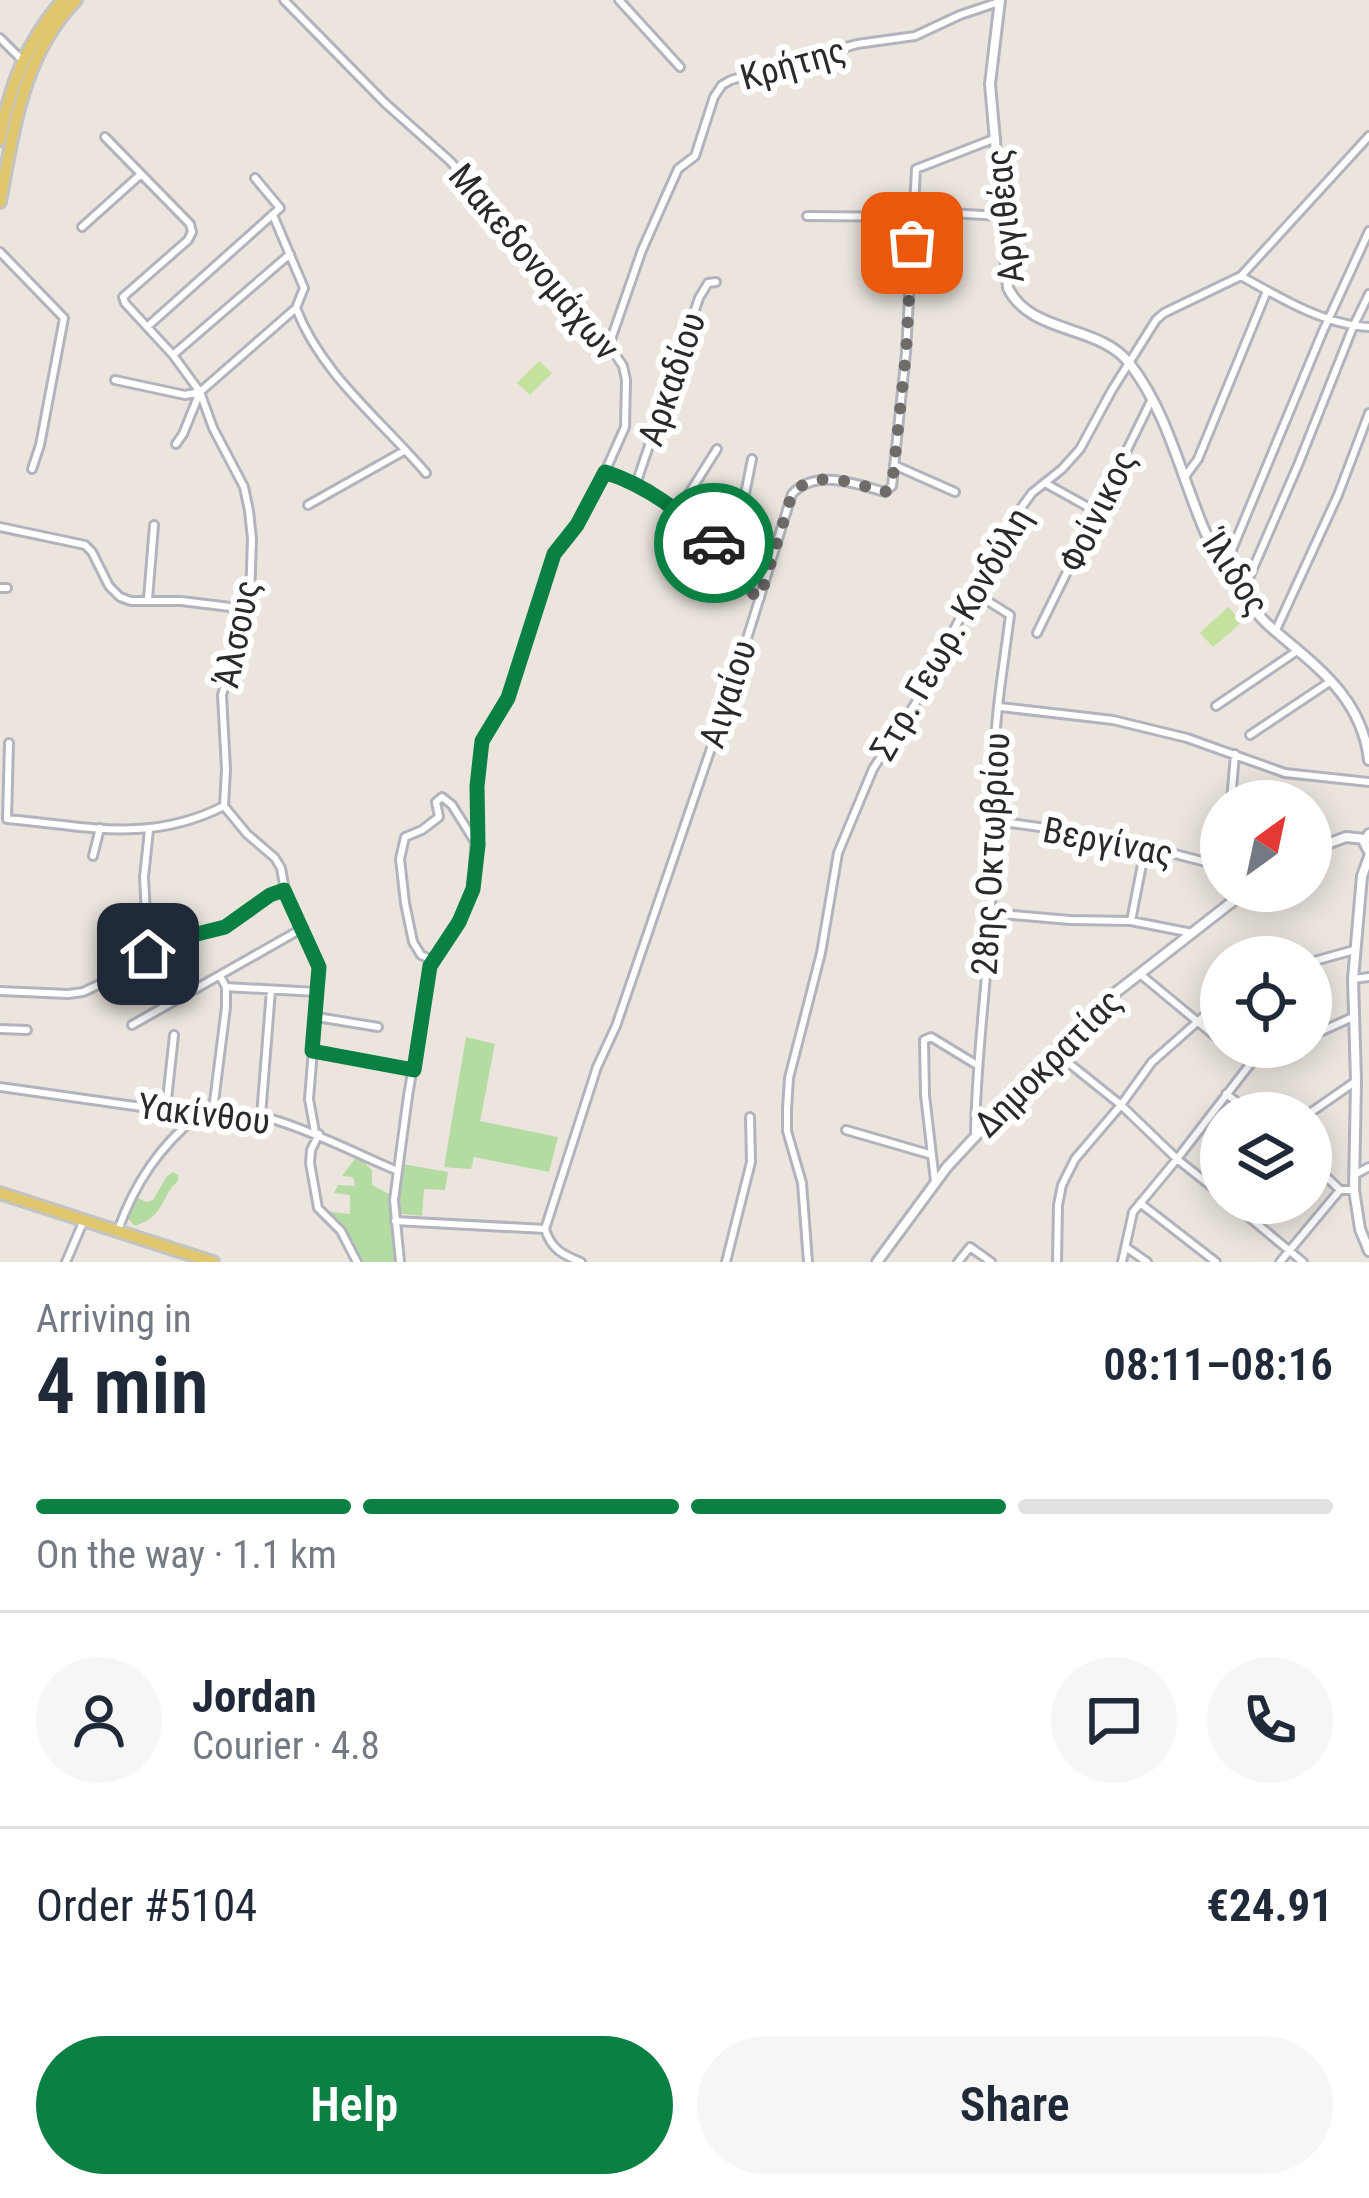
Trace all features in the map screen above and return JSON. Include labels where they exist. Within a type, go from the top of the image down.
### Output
[{"type":"main road","points":[[0,140],[22,61],[63,0]]},
{"type":"main road","points":[[0,202],[12,87],[76,0]]},
{"type":"main road","points":[[0,1193],[213,1262]]},
{"type":"street","name":"Μακεδονομάχων","points":[[284,0],[385,103],[450,160],[512,231],[547,282],[609,345],[626,380],[625,427],[577,525],[554,554],[508,698],[482,741],[473,889],[432,960],[398,1171],[394,1200],[400,1262]]},
{"type":"street","points":[[619,0],[680,67]]},
{"type":"street","name":"Κρήτης","points":[[609,345],[642,250],[678,169],[699,149],[722,85],[857,44],[915,36],[1000,1]]},
{"type":"street","name":"Αργιθέας","points":[[1000,1],[990,84],[1008,288],[1027,312],[1110,348],[1130,363]]},
{"type":"street","points":[[0,38],[22,61]]},
{"type":"street","name":"Στρ. Γεωρ. Κονδύλη","points":[[808,1262],[802,1183],[787,1131],[789,1078],[821,952],[838,853],[873,769],[915,704],[1010,523],[1032,493],[1080,449],[1156,320],[1241,277],[1369,136]]},
{"type":"street","points":[[105,137],[190,224],[192,232],[123,297],[147,327],[280,208],[255,178]]},
{"type":"street","points":[[955,492],[895,465],[916,169],[996,139]]},
{"type":"street","points":[[82,227],[140,175]]},
{"type":"street","points":[[176,444],[200,392],[296,308],[304,288],[273,214]]},
{"type":"street","points":[[807,216],[1001,216]]},
{"type":"street","points":[[1224,569],[1369,230]]},
{"type":"street","points":[[0,252],[64,318],[32,469]]},
{"type":"street","points":[[173,355],[290,254]]},
{"type":"street","points":[[1241,277],[1329,318],[1369,327]]},
{"type":"street","name":"Αρκαδίου","points":[[636,484],[699,298],[707,283],[716,281]]},
{"type":"street","points":[[1184,478],[1198,459],[1267,291]]},
{"type":"street","points":[[1242,594],[1369,293]]},
{"type":"street","points":[[296,308],[321,356],[426,473]]},
{"type":"street","name":"Άλσους","points":[[147,327],[200,392],[244,487],[250,511],[247,609],[221,695],[224,806]]},
{"type":"street","name":"Ίλιδος","points":[[1130,363],[1152,399],[1206,539],[1224,569],[1275,632],[1299,649],[1360,719],[1369,760]]},
{"type":"street","points":[[115,380],[185,395],[200,392]]},
{"type":"street","name":"Φοίνικος","points":[[1037,633],[1152,399]]},
{"type":"street","points":[[1275,632],[1338,495],[1369,413]]},
{"type":"street","points":[[678,511],[718,449]]},
{"type":"street","points":[[308,506],[405,451]]},
{"type":"street","points":[[721,550],[740,519],[752,460]]},
{"type":"street","name":"Αιγαίου","points":[[545,1229],[792,494],[809,481],[841,480],[885,492],[892,486],[895,465]]},
{"type":"street","points":[[605,472],[636,484],[678,511],[721,550],[750,592],[760,598]]},
{"type":"street","points":[[1045,483],[1097,512]]},
{"type":"street","points":[[148,601],[154,525]]},
{"type":"street","points":[[0,527],[85,545],[115,592],[125,599],[247,609]]},
{"type":"street","name":"28ης Οκτωβρίου","points":[[975,593],[1010,614],[994,758],[991,913],[977,1065],[976,1134]]},
{"type":"street","points":[[1216,706],[1299,649]]},
{"type":"street","points":[[1250,735],[1330,681]]},
{"type":"street","points":[[1000,707],[1113,720],[1187,738],[1285,773],[1369,782]]},
{"type":"street","points":[[9,742],[3,798],[7,819],[149,830],[224,806],[275,858],[284,890],[319,967],[309,1099],[317,1133],[310,1156],[318,1208],[341,1231],[357,1262]]},
{"type":"street","points":[[1233,780],[1235,754]]},
{"type":"street","points":[[432,960],[421,955],[413,942],[400,859],[405,837],[438,819],[436,802],[442,797],[478,845]]},
{"type":"street","name":"Βεργίνας","points":[[995,821],[1094,834],[1200,861]]},
{"type":"street","points":[[92,856],[100,828]]},
{"type":"street","points":[[148,954],[144,877],[149,830]]},
{"type":"street","points":[[1332,842],[1367,837],[1369,854],[1362,876],[1353,979],[1354,1190],[1369,1251]]},
{"type":"street","points":[[1131,921],[1145,849]]},
{"type":"street","points":[[0,991],[83,992],[177,939],[225,927],[284,890]]},
{"type":"street","name":"Δημοκρατίας","points":[[878,1262],[935,1181],[1054,1052],[1093,1012],[1218,912]]},
{"type":"street","points":[[991,913],[1131,921],[1192,933]]},
{"type":"street","points":[[131,1025],[303,928]]},
{"type":"street","points":[[1332,956],[1354,950]]},
{"type":"street","points":[[1140,974],[1200,1026]]},
{"type":"street","points":[[213,1110],[226,1007],[226,987],[220,976]]},
{"type":"street","points":[[1353,979],[1369,977]]},
{"type":"street","points":[[226,987],[317,992]]},
{"type":"street","points":[[261,1116],[271,990]]},
{"type":"street","points":[[1332,1026],[1355,1016]]},
{"type":"street","points":[[316,1017],[378,1027]]},
{"type":"street","points":[[1057,1262],[1058,1205],[1075,1159],[1152,1062],[1200,1018]]},
{"type":"street","points":[[0,1029],[27,1030]]},
{"type":"street","points":[[166,1109],[174,1035]]},
{"type":"street","points":[[935,1181],[924,1040],[931,1037],[977,1065]]},
{"type":"street","points":[[312,1051],[414,1070]]},
{"type":"street","points":[[1054,1052],[1200,1177]]},
{"type":"street","points":[[1228,1092],[1247,1068]]},
{"type":"street","points":[[1332,1098],[1356,1081]]},
{"type":"street","name":"Υακίνθου","points":[[0,1087],[198,1115],[213,1110],[261,1116],[317,1133],[398,1171]]},
{"type":"street","points":[[118,1230],[128,1201],[156,1154],[198,1115]]},
{"type":"street","points":[[726,1262],[751,1162],[750,1117]]},
{"type":"street","points":[[1122,1262],[1129,1221],[1200,1129]]},
{"type":"street","points":[[846,1130],[930,1155]]},
{"type":"street","points":[[1354,1175],[1369,1167]]},
{"type":"street","points":[[1332,1182],[1340,1190],[1354,1190]]},
{"type":"street","points":[[1280,1262],[1340,1190]]},
{"type":"street","points":[[1141,1203],[1216,1262]]},
{"type":"street","points":[[66,1262],[84,1220]]},
{"type":"street","points":[[395,1221],[545,1229],[561,1254],[581,1262]]},
{"type":"street","points":[[1258,1224],[1303,1262]]},
{"type":"street","points":[[958,1262],[970,1247],[992,1262]]},
{"type":"street","points":[[1127,1248],[1147,1262]]},
{"type":"green space","points":[[539,361],[552,373],[530,395],[517,383]]},
{"type":"green space","points":[[1228,607],[1242,622],[1213,647],[1200,633]]},
{"type":"green space","points":[[466,1037],[495,1044],[480,1121],[558,1137],[549,1172],[474,1157],[471,1169],[444,1167]]},
{"type":"green space","points":[[357,1156],[372,1170],[372,1185],[389,1194],[396,1262],[356,1262],[351,1242],[323,1211],[350,1214],[350,1195],[334,1193],[338,1185],[355,1186],[353,1177],[342,1176]]},
{"type":"green space","points":[[402,1164],[448,1172],[445,1190],[424,1189],[422,1216],[396,1213]]},
{"type":"green space","points":[[173,1172],[178,1181],[157,1212],[134,1226],[126,1215],[135,1197],[153,1200]]},
{"type":"way so far","points":[[714,543],[750,592],[760,598],[792,494],[800,485],[841,480],[885,492],[892,486],[912,243]]},
{"type":"route","points":[[148,954],[177,939],[225,927],[284,890],[319,967],[312,1051],[414,1070],[430,966],[459,922],[473,889],[480,748],[508,698],[554,554],[577,525],[605,472],[668,502],[714,543]]}]
